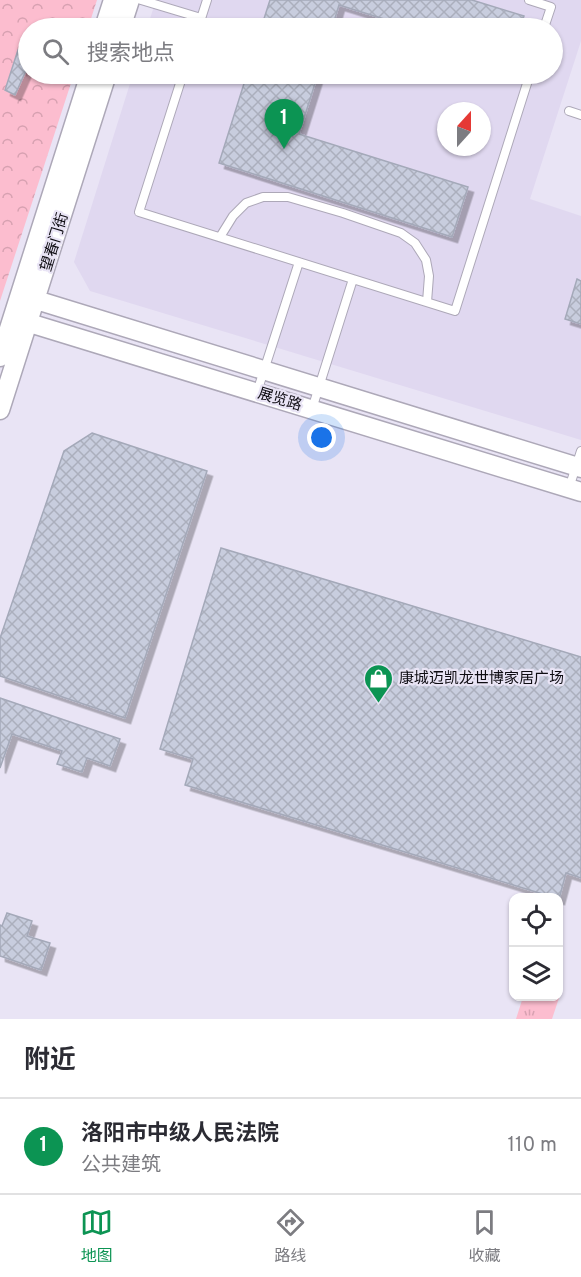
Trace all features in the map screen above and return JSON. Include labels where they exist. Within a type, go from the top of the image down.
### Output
[{"type":"street","points":[[107,18],[113,0]]},
{"type":"street","points":[[124,18],[130,0]]},
{"type":"street","name":"望春门街","points":[[0,410],[21,321],[87,84]]},
{"type":"street","name":"望春门街","points":[[28,297],[103,84]]},
{"type":"street","name":"展览路","points":[[28,297],[319,388],[579,462]]},
{"type":"street","name":"望春门街","points":[[0,357],[21,321]]},
{"type":"street","name":"展览路","points":[[21,321],[575,490]]},
{"type":"lane","points":[[141,0],[201,18],[207,0]]},
{"type":"lane","points":[[529,0],[551,7],[547,18]]},
{"type":"lane","points":[[180,84],[139,212],[455,311],[527,84]]},
{"type":"lane","points":[[569,111],[581,115]]},
{"type":"lane","points":[[220,237],[233,216],[246,203],[263,197],[288,197],[343,213],[401,233],[416,243],[426,260],[429,276],[427,302]]},
{"type":"lane","points":[[257,392],[299,262]]},
{"type":"lane","points":[[312,409],[353,279]]},
{"type":"lane","points":[[575,490],[579,462]]},
{"type":"shaded area","points":[[156,0],[581,0],[581,41],[530,199],[581,216],[581,440],[90,291],[74,262],[130,84],[563,84],[563,18],[150,18]]},
{"type":"green space","points":[[0,0],[97,0],[91,18],[18,18],[18,84],[71,84],[0,301]]},
{"type":"green space","points":[[522,1001],[558,1001],[552,1019],[516,1019]]},
{"type":"building","points":[[270,0],[472,0],[524,16],[523,18],[381,18],[339,5],[335,18],[264,18]]},
{"type":"building","points":[[18,50],[18,84],[20,84],[15,95],[5,90]]},
{"type":"building","points":[[244,84],[315,84],[299,134],[468,187],[452,237],[219,163]]},
{"type":"building","points":[[577,279],[581,281],[581,324],[565,319]]},
{"type":"building","points":[[92,433],[207,471],[125,718],[0,676],[0,638],[64,451]]},
{"type":"building","name":"康城迈凯龙世博家居广场","points":[[221,548],[581,657],[581,878],[566,873],[561,893],[539,893],[185,785],[193,759],[160,749]]},
{"type":"building","points":[[0,698],[120,739],[110,766],[87,758],[82,772],[57,764],[62,751],[12,734],[0,768]]},
{"type":"building","points":[[7,913],[32,921],[27,936],[50,943],[41,970],[0,956],[0,925],[2,926]]},
{"type":"place","name":"洛阳市中级人民法院","points":[[284,149]]},
{"type":"place","name":"康城迈凯龙世博家居广场","points":[[378,704]]}]
